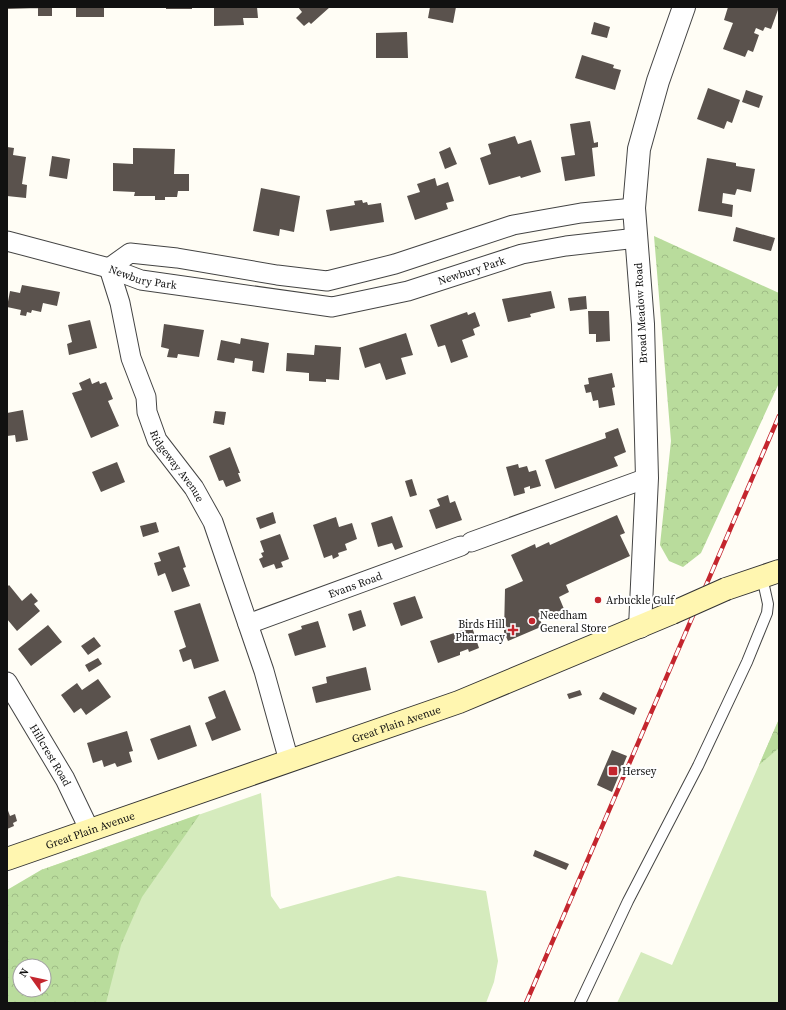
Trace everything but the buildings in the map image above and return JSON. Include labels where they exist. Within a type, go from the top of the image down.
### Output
[{"type":"main road","name":"Great Plain Avenue","points":[[7,859],[459,702],[640,627],[726,589],[771,574]]},
{"type":"street","name":"Broad Meadow Road","points":[[640,627],[647,478],[643,324],[634,208],[639,149],[658,82],[684,7]]},
{"type":"street","name":"Newbury Park","points":[[109,268],[130,253],[177,258],[277,275],[327,281],[395,264],[513,225],[581,213],[634,208]]},
{"type":"street","name":"Newbury Park","points":[[109,268],[141,280],[332,307],[408,291],[522,254],[566,246],[637,238]]},
{"type":"street","points":[[7,241],[109,268]]},
{"type":"street","name":"Ridgeway Avenue","points":[[109,268],[120,302],[131,358],[146,397],[147,412],[157,440],[194,488],[213,522],[248,624],[290,761]]},
{"type":"street","name":"Evans Road","points":[[248,624],[647,478]]},
{"type":"street","name":"Hillcrest Road","points":[[7,682],[65,779],[90,830]]},
{"type":"lane","points":[[580,1003],[628,901],[698,766],[748,662],[768,613],[771,574]]},
{"type":"green space","points":[[654,236],[779,293],[779,383],[701,553],[683,567],[669,561],[660,545],[671,441]]},
{"type":"green space","points":[[779,719],[779,1003],[617,1003],[641,952],[672,965]]},
{"type":"green space","points":[[779,719],[779,748],[759,765]]},
{"type":"green space","points":[[261,793],[271,896],[280,909],[398,876],[486,891],[498,961],[494,982],[486,1003],[64,1003],[41,870]]},
{"type":"green space","points":[[200,814],[142,897],[121,945],[106,1003],[7,1003],[7,890],[41,870]]},
{"type":"railway","points":[[526,1003],[779,416]]},
{"type":"place","name":"Arbuckle Gulf","points":[[598,600]]},
{"type":"place","name":"Needham General Store","points":[[532,621]]},
{"type":"place","name":"Birds Hill Pharmacy","points":[[513,630]]},
{"type":"place","name":"Hersey","points":[[613,771]]}]
